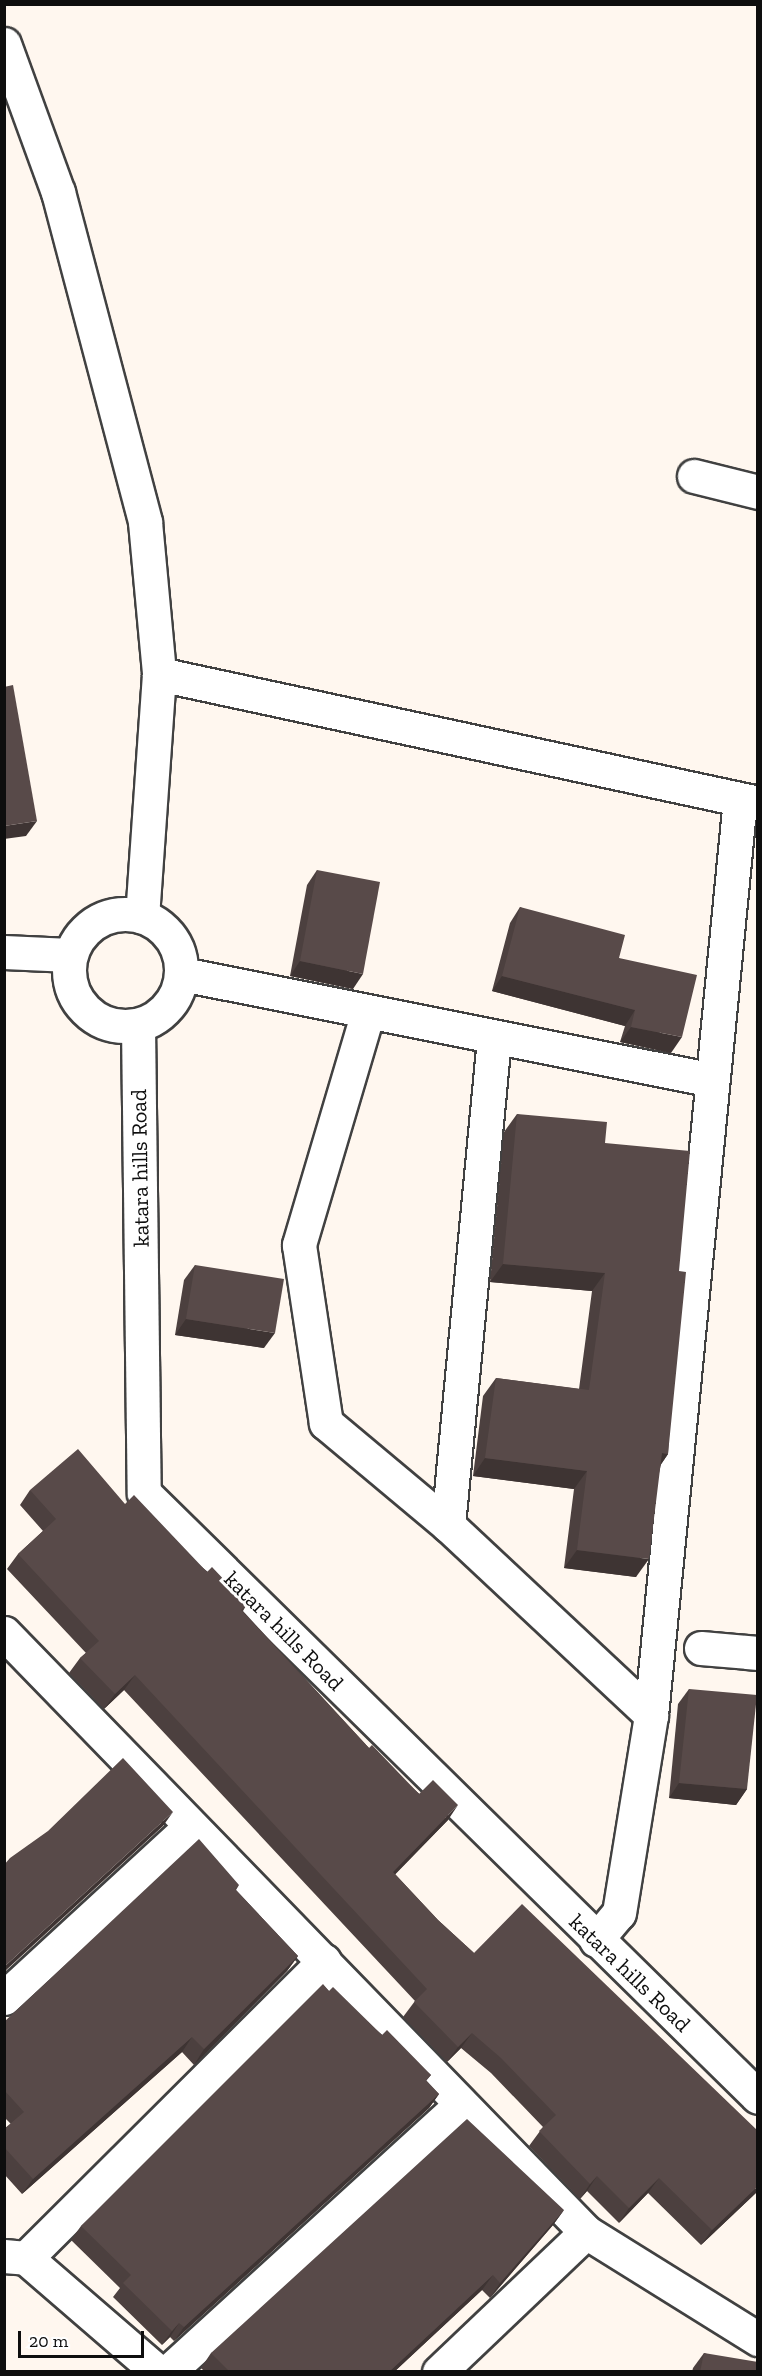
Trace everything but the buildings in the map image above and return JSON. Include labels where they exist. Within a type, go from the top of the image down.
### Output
[{"type":"street","points":[[4,44],[57,192],[145,522],[159,674],[142,916]]},
{"type":"street","points":[[694,476],[758,492]]},
{"type":"street","points":[[159,674],[749,801],[713,1080],[651,1715],[619,1913],[596,1941]]},
{"type":"street","points":[[106,916],[142,916],[172,938],[182,974],[168,1007],[138,1025],[109,1024],[84,1010],[73,994],[70,955],[84,932],[106,916]]},
{"type":"street","points":[[4,952],[70,955]]},
{"type":"street","points":[[182,974],[367,1015],[713,1080]]},
{"type":"street","points":[[367,1015],[299,1245],[326,1422],[448,1525],[651,1715]]},
{"type":"street","name":"katara hills Road","points":[[138,1025],[144,1493],[596,1941],[758,2097]]},
{"type":"street","points":[[448,1525],[494,1040]]},
{"type":"street","points":[[4,1633],[190,1827],[324,1961],[460,2105],[586,2232],[758,2339]]},
{"type":"street","points":[[700,1648],[758,1653]]},
{"type":"street","points":[[4,1998],[190,1827]]},
{"type":"street","points":[[158,2372],[15,2257],[324,1961]]},
{"type":"street","points":[[168,2372],[460,2105]]},
{"type":"street","points":[[439,2372],[586,2232]]}]
